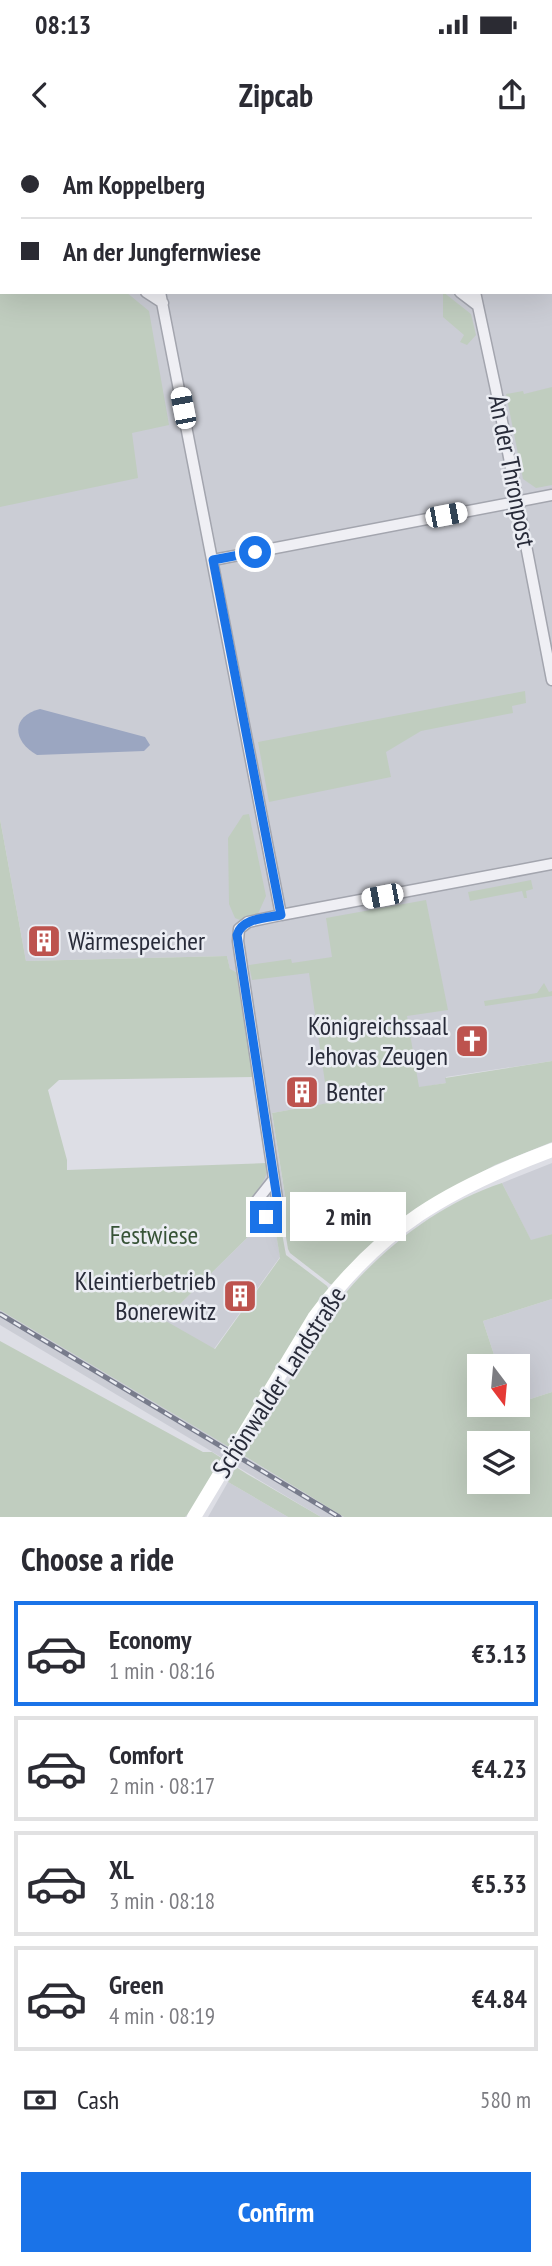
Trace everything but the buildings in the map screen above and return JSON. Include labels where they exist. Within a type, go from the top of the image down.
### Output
[{"type":"main road","name":"Schönwalder Landstraße","points":[[194,1517],[314,1318],[359,1263],[391,1234],[443,1199],[493,1172],[552,1150]]},
{"type":"street","points":[[463,294],[477,304]]},
{"type":"street","name":"An der Thronpost","points":[[475,294],[552,680]]},
{"type":"street","points":[[162,298],[281,915]]},
{"type":"street","points":[[213,560],[552,495]]},
{"type":"street","points":[[274,1179],[237,935],[239,929],[248,922],[281,915],[552,864]]},
{"type":"shaded area","points":[[0,294],[552,294],[552,1061],[446,1077],[446,1083],[272,1113],[286,1202],[282,1213],[274,1221],[280,1257],[214,1349],[163,1321],[263,1222],[251,1211],[250,1206],[250,1200],[268,1169],[236,972],[230,970],[227,956],[26,961],[0,819]]},
{"type":"shaded area","points":[[552,1163],[552,1234],[531,1241],[502,1183]]},
{"type":"shaded area","points":[[552,1299],[552,1392],[530,1399],[530,1354],[494,1354],[483,1321]]},
{"type":"shaded area","points":[[0,1310],[344,1517],[321,1517],[0,1325]]},
{"type":"shaded area","points":[[228,1482],[288,1517],[208,1517]]},
{"type":"green space","points":[[0,294],[128,294],[149,311],[169,425],[132,433],[138,478],[0,507]]},
{"type":"green space","points":[[443,294],[446,294],[471,314],[476,335],[467,345],[460,342],[464,335],[443,317]]},
{"type":"green space","points":[[552,387],[552,485],[536,488],[523,479],[506,394],[523,391],[524,394]]},
{"type":"green space","points":[[525,691],[526,703],[512,706],[513,713],[421,731],[386,752],[391,777],[269,802],[258,742]]},
{"type":"green space","points":[[249,814],[266,896],[257,916],[240,920],[235,918],[229,904],[228,838],[243,815]]},
{"type":"green space","name":"Festwiese","points":[[0,819],[26,961],[227,956],[230,969],[236,972],[253,1077],[59,1080],[48,1090],[67,1160],[67,1170],[267,1163],[265,1179],[250,1201],[251,1211],[263,1222],[164,1320],[215,1349],[280,1258],[274,1221],[279,1217],[286,1255],[327,1286],[329,1290],[229,1447],[0,1310]]},
{"type":"green space","points":[[531,880],[533,889],[526,891],[527,898],[524,898],[522,891],[470,901],[468,892]]},
{"type":"green space","points":[[426,900],[448,1010],[407,1016],[419,1087],[446,1083],[445,1078],[552,1061],[552,1142],[473,1177],[334,1285],[288,1249],[282,1213],[286,1202],[272,1113],[328,1103],[309,973],[252,980],[249,965],[291,959],[292,963],[332,957],[326,918]]},
{"type":"green space","points":[[544,983],[549,992],[552,991],[552,996],[485,1006],[484,1001],[537,993]]},
{"type":"green space","points":[[502,1183],[531,1240],[552,1234],[552,1299],[483,1321],[494,1354],[467,1354],[467,1418],[530,1418],[530,1399],[552,1392],[552,1517],[344,1517],[243,1455],[336,1304],[399,1240],[449,1207]]},
{"type":"green space","points":[[0,1341],[203,1452],[212,1452],[223,1459],[190,1512],[185,1517],[0,1517]]},
{"type":"green space","points":[[236,1467],[321,1517],[288,1517],[228,1482]]},
{"type":"water","points":[[40,709],[145,737],[150,745],[144,751],[37,755],[23,743],[18,729],[24,717]]},
{"type":"railway","points":[[0,1314],[339,1517]]},
{"type":"place","name":"Wärmespeicher","points":[[44,941]]},
{"type":"place","name":"Königreichssaal Jehovas Zeugen","points":[[472,1041]]},
{"type":"place","name":"Benter","points":[[302,1092]]},
{"type":"place","name":"Kleintierbetrieb Bonerewitz","points":[[240,1296]]},
{"type":"route","points":[[255,552],[213,560],[281,915],[248,922],[239,929],[237,935],[278,1205],[275,1213],[266,1217]]}]
